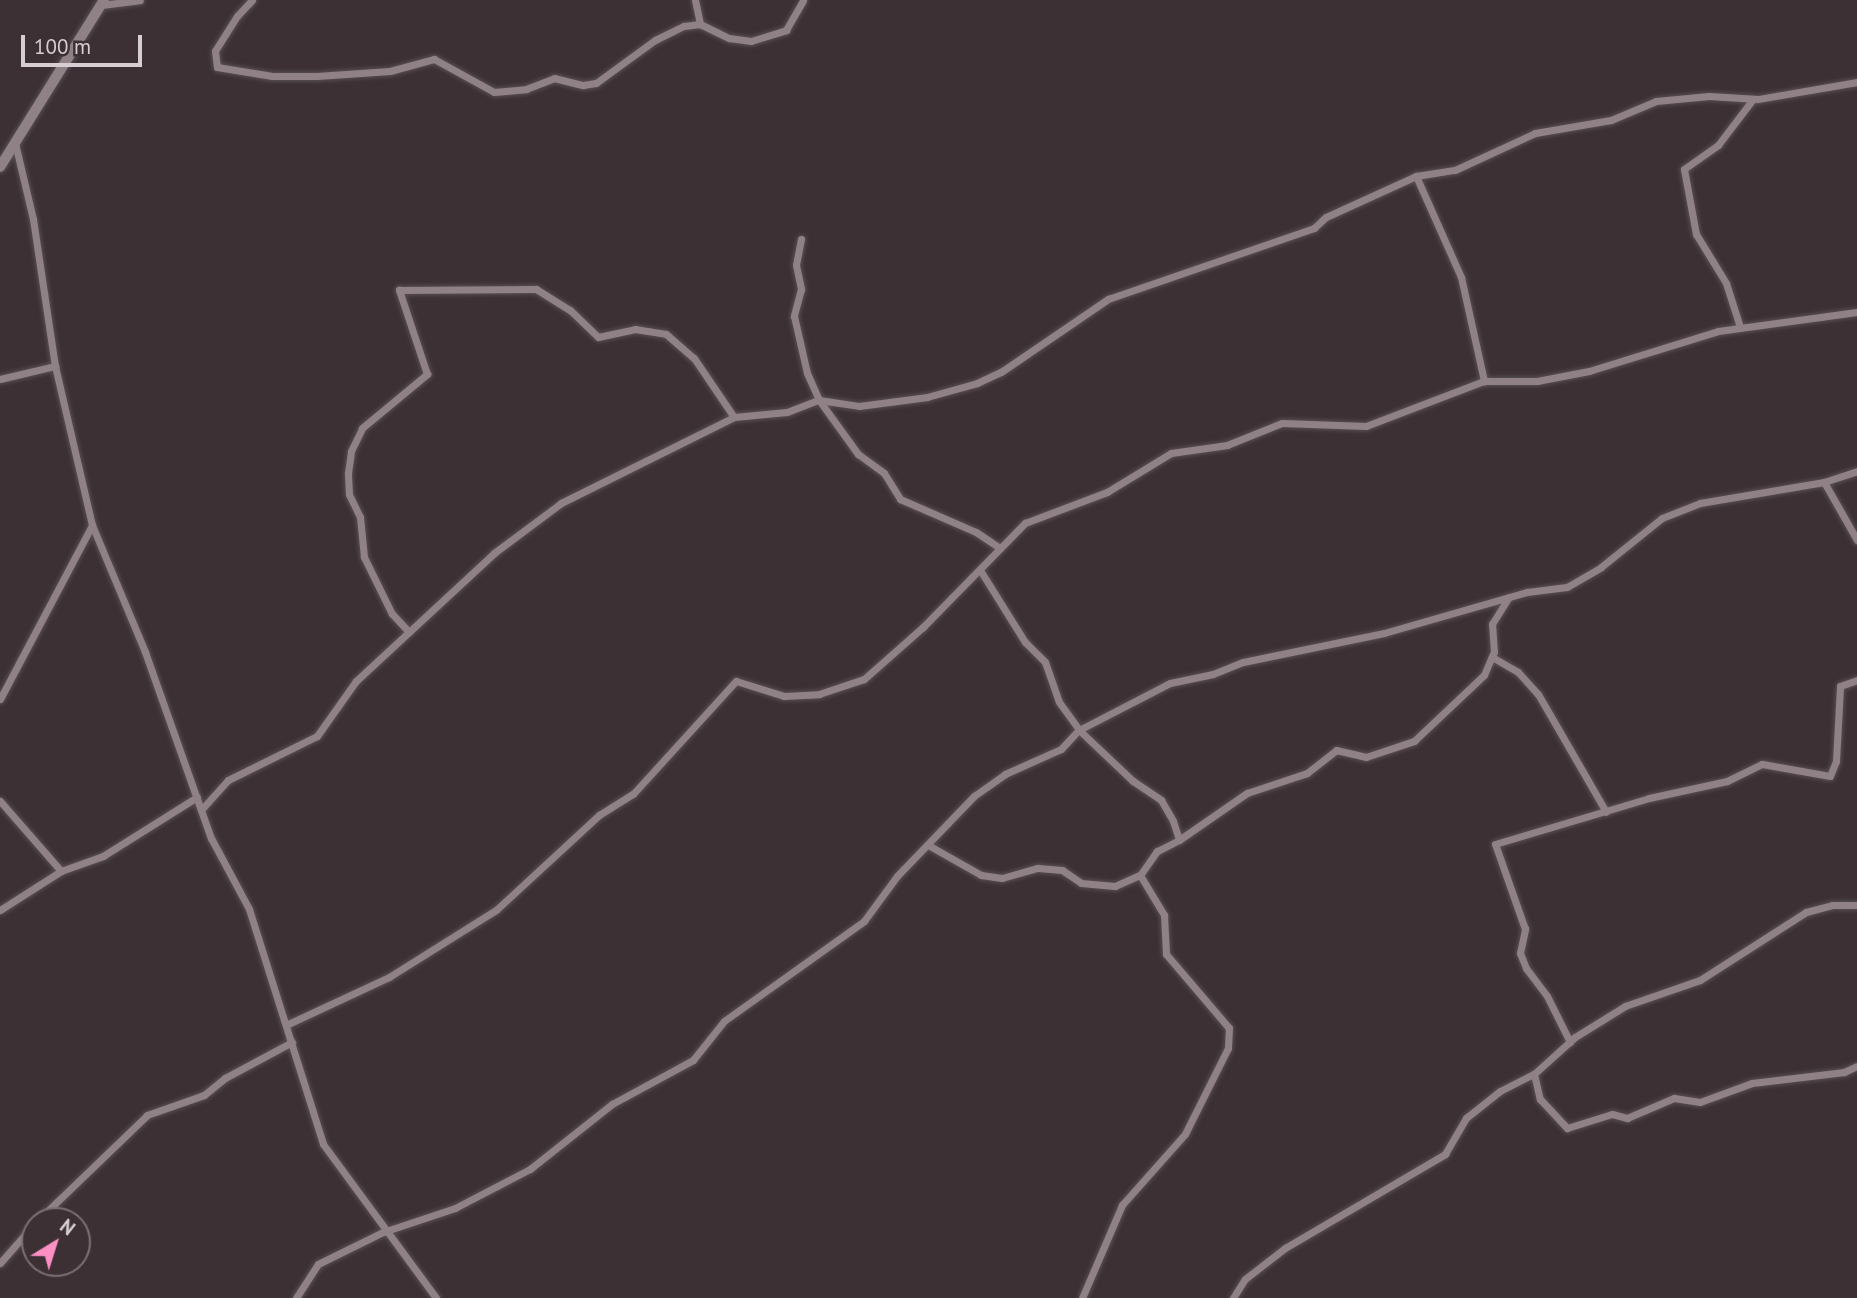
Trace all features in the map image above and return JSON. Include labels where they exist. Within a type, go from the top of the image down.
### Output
[{"type":"street","points":[[0,167],[50,80],[102,2],[140,0]]},
{"type":"street","points":[[252,0],[237,16],[215,51],[217,67],[272,76],[317,76],[390,71],[434,59],[494,92],[526,89],[554,78],[583,85],[596,83],[655,40],[700,24],[729,38],[751,41],[786,30],[803,0]]},
{"type":"street","points":[[695,0],[700,24]]},
{"type":"street","points":[[201,810],[228,780],[317,736],[356,681],[494,553],[561,503],[734,416],[787,412],[819,400],[859,406],[927,397],[977,383],[1001,372],[1108,299],[1314,228],[1326,217],[1416,176],[1455,170],[1535,133],[1611,120],[1656,101],[1709,96],[1754,99],[1857,82]]},
{"type":"street","points":[[1741,327],[1726,283],[1696,234],[1684,169],[1718,145],[1754,99]]},
{"type":"street","points":[[15,143],[33,219],[55,366],[92,525],[145,652],[201,810],[249,909],[323,1144],[383,1232],[436,1298]]},
{"type":"street","points":[[1416,176],[1461,277],[1476,358],[1484,381]]},
{"type":"street","points":[[801,239],[796,265],[801,289],[794,316],[807,373],[819,400],[858,454],[884,473],[900,499],[976,532],[1000,548]]},
{"type":"street","points":[[410,632],[392,614],[364,557],[360,517],[349,494],[348,473],[351,451],[362,428],[427,374],[399,290],[536,289],[570,310],[598,337],[635,329],[666,334],[694,358],[734,416]]},
{"type":"street","points":[[286,1025],[389,977],[496,911],[598,815],[633,794],[736,681],[784,696],[819,694],[864,679],[980,570],[1025,523],[1107,492],[1171,453],[1227,445],[1282,423],[1366,426],[1484,381],[1537,381],[1589,371],[1741,327],[1857,312]]},
{"type":"street","points":[[0,379],[55,366]]},
{"type":"street","points":[[296,1298],[318,1264],[383,1232],[455,1208],[530,1169],[612,1104],[694,1060],[724,1021],[864,921],[897,876],[974,796],[1004,774],[1061,749],[1079,730],[1170,683],[1243,662],[1384,633],[1508,597],[1567,587],[1601,567],[1662,518],[1700,503],[1824,482],[1857,471]]},
{"type":"street","points":[[1824,482],[1857,540]]},
{"type":"street","points":[[0,699],[92,525]]},
{"type":"street","points":[[980,570],[1025,642],[1045,662],[1059,702],[1079,730],[1133,781],[1161,800],[1179,840]]},
{"type":"street","points":[[928,845],[981,875],[1002,878],[1038,868],[1062,870],[1081,883],[1115,886],[1140,875],[1157,850],[1179,840],[1247,793],[1307,773],[1336,750],[1366,757],[1414,741],[1484,675],[1492,657],[1492,624],[1508,597]]},
{"type":"street","points":[[1492,657],[1518,673],[1538,694],[1606,811]]},
{"type":"street","points":[[1570,1042],[1547,996],[1525,968],[1520,953],[1525,929],[1495,844],[1606,811],[1727,781],[1762,764],[1830,776],[1836,761],[1840,686],[1857,680]]},
{"type":"street","points":[[0,910],[61,871],[103,856],[197,797]]},
{"type":"street","points":[[0,801],[61,871]]},
{"type":"street","points":[[1082,1298],[1122,1205],[1185,1134],[1228,1048],[1229,1028],[1166,954],[1164,915],[1140,875]]},
{"type":"street","points":[[1233,1298],[1245,1279],[1285,1248],[1445,1154],[1466,1118],[1500,1091],[1534,1074],[1570,1042],[1625,1006],[1700,980],[1806,912],[1857,905]]},
{"type":"street","points":[[52,1207],[147,1115],[204,1095],[225,1077],[292,1042]]},
{"type":"street","points":[[1534,1074],[1540,1099],[1567,1128],[1612,1114],[1627,1118],[1674,1098],[1700,1102],[1752,1083],[1844,1072],[1857,1066]]},
{"type":"street","points":[[0,1263],[21,1239]]}]
